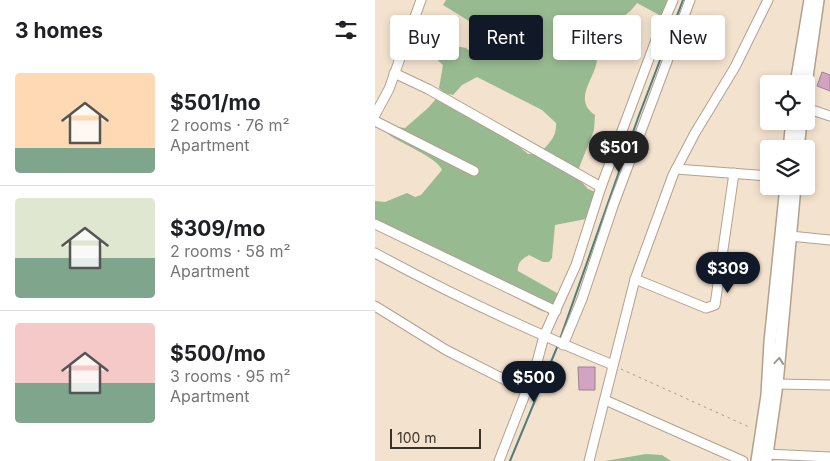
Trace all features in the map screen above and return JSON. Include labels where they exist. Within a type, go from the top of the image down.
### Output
[{"type":"main road","points":[[798,75],[810,0]]},
{"type":"main road","points":[[807,75],[818,0]]},
{"type":"main road","points":[[763,459],[771,332],[785,195]]},
{"type":"main road","points":[[763,459],[777,384],[794,195]]},
{"type":"street","points":[[375,115],[389,89],[421,0]]},
{"type":"street","points":[[499,461],[525,390],[585,240],[601,187],[673,0]]},
{"type":"street","points":[[562,345],[581,299],[655,91],[690,0]]},
{"type":"street","points":[[589,461],[635,279],[676,169],[695,133],[735,67],[769,0]]},
{"type":"street","points":[[394,73],[428,89],[601,187]]},
{"type":"street","points":[[815,111],[830,116]]},
{"type":"street","points":[[375,121],[474,171]]},
{"type":"street","points":[[676,169],[760,175]]},
{"type":"street","points":[[635,279],[706,308],[715,305],[734,173]]},
{"type":"street","points":[[375,224],[556,311]]},
{"type":"street","points":[[790,236],[830,240]]},
{"type":"street","points":[[375,253],[429,283],[562,345],[613,366]]},
{"type":"street","points":[[375,306],[446,350],[525,390]]},
{"type":"street","points":[[777,384],[830,385]]},
{"type":"street","points":[[605,400],[743,461]]},
{"type":"street","points":[[763,459],[830,457]]},
{"type":"path","points":[[613,366],[749,427]]},
{"type":"green space","points":[[446,0],[671,0],[664,15],[659,15],[637,3],[624,15],[553,15],[553,60],[596,60],[585,94],[588,108],[595,115],[594,130],[579,168],[580,180],[588,189],[598,193],[586,219],[555,225],[552,258],[549,262],[543,262],[529,255],[519,263],[518,271],[557,293],[558,298],[549,312],[542,311],[437,257],[375,229],[375,201],[385,202],[407,193],[415,197],[421,195],[442,170],[434,161],[388,134],[392,126],[405,128],[436,99],[517,145],[528,154],[539,154],[555,133],[556,123],[542,110],[477,77],[462,85],[453,95],[444,93],[439,88],[443,65],[437,60],[459,60],[459,47],[469,50],[469,60],[543,60],[543,15],[469,15],[469,21],[443,5]]},
{"type":"green space","points":[[646,454],[662,455],[671,461],[605,461]]},
{"type":"building","points":[[822,72],[830,75],[830,91],[817,86]]},
{"type":"building","points":[[578,367],[595,367],[595,390],[579,390]]},
{"type":"waterway","points":[[560,339],[638,118],[683,0]]},
{"type":"waterway","points":[[510,461],[558,345]]}]
